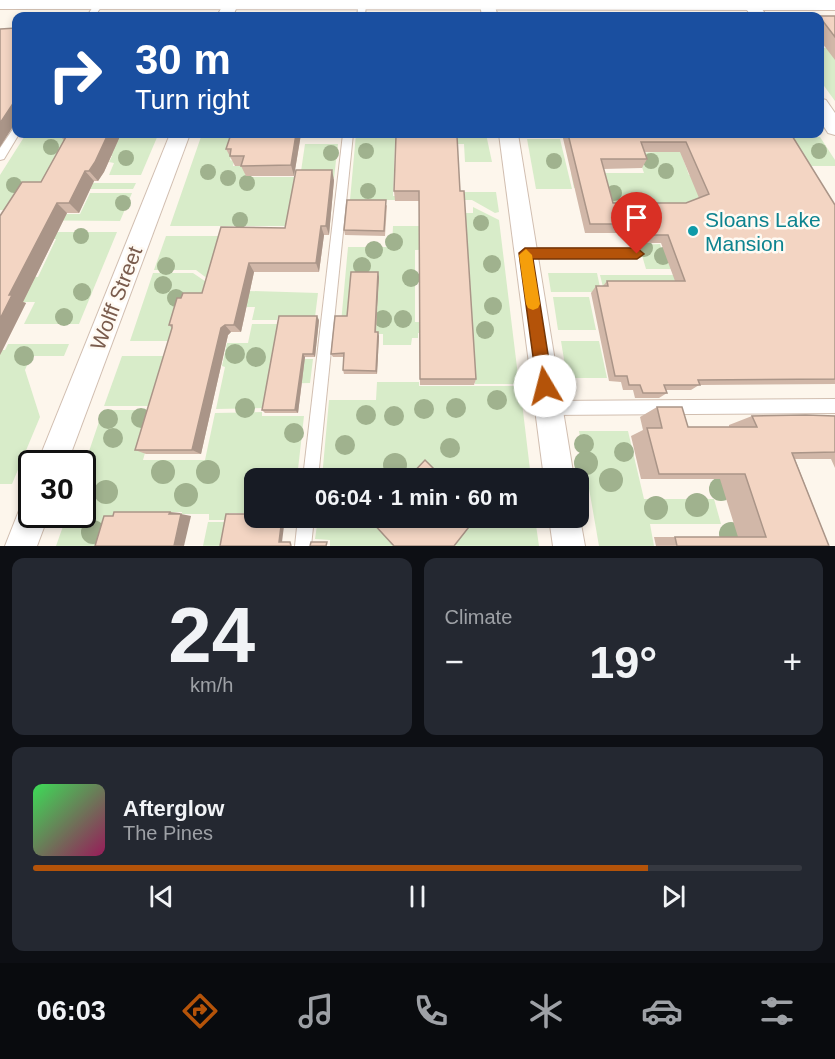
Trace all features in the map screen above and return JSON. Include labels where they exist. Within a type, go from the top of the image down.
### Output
[{"type":"street","points":[[0,3],[95,10],[755,10],[835,4]]},
{"type":"street","points":[[824,112],[835,128]]},
{"type":"street","name":"Wolff Street","points":[[57,450],[178,138]]},
{"type":"street","points":[[509,138],[557,468]]},
{"type":"street","points":[[21,546],[28,528]]},
{"type":"street","points":[[566,528],[569,546]]},
{"type":"lane","points":[[0,156],[12,137]]},
{"type":"lane","points":[[311,468],[348,138]]},
{"type":"lane","points":[[525,253],[637,254]]},
{"type":"lane","points":[[548,408],[835,406]]},
{"type":"lane","points":[[303,546],[305,528]]},
{"type":"green space","points":[[824,48],[835,48],[835,101],[824,86]]},
{"type":"green space","points":[[23,138],[73,138],[56,183],[136,183],[133,189],[32,189],[19,210],[0,210],[0,175]]},
{"type":"green space","points":[[116,138],[157,138],[141,175],[109,175],[114,163],[109,162],[112,156],[94,156]]},
{"type":"green space","points":[[201,138],[236,138],[230,160],[234,161],[233,166],[247,166],[245,177],[298,177],[290,226],[170,226]]},
{"type":"green space","points":[[356,138],[487,138],[492,162],[465,162],[464,144],[395,144],[393,196],[460,196],[460,192],[496,192],[499,212],[495,213],[472,200],[350,200]]},
{"type":"green space","points":[[783,138],[821,138],[835,160],[835,166],[796,166]]},
{"type":"green space","points":[[527,139],[560,139],[572,189],[536,189]]},
{"type":"green space","points":[[654,139],[706,156],[682,156],[689,175],[730,175],[756,230],[610,214],[602,187],[574,188],[571,173],[644,173],[637,153],[658,152]]},
{"type":"green space","points":[[305,144],[338,144],[334,178],[300,178]]},
{"type":"green space","points":[[90,193],[132,193],[120,221],[0,220],[0,214],[80,214]]},
{"type":"green space","points":[[473,207],[499,220],[519,384],[475,384],[464,213],[473,213]]},
{"type":"green space","points":[[393,226],[463,226],[464,249],[415,250],[415,322],[469,323],[469,333],[418,333],[418,338],[412,338],[411,345],[383,345],[383,334],[340,334],[348,247],[392,247]]},
{"type":"green space","points":[[59,232],[117,232],[79,324],[24,324],[35,302],[0,302],[0,277],[38,277],[56,239],[3,240]]},
{"type":"green space","points":[[166,236],[225,236],[212,282],[196,270],[154,270]]},
{"type":"green space","points":[[660,244],[663,254],[688,255],[707,269],[646,269],[639,245]]},
{"type":"green space","points":[[153,273],[193,273],[218,290],[318,293],[315,317],[252,320],[255,307],[247,307],[247,302],[240,302],[177,341],[130,341]]},
{"type":"green space","points":[[548,273],[597,273],[601,292],[551,292]]},
{"type":"green space","points":[[600,275],[678,275],[682,288],[603,287]]},
{"type":"green space","points":[[553,297],[589,297],[596,330],[558,330]]},
{"type":"green space","points":[[252,324],[280,324],[274,359],[313,359],[310,383],[267,384],[263,408],[216,409],[225,367],[222,366],[227,343],[248,343]]},
{"type":"green space","points":[[561,341],[599,341],[607,378],[567,378]]},
{"type":"green space","points":[[8,344],[69,344],[64,356],[31,356],[25,370],[40,417],[26,450],[18,450],[18,470],[12,484],[0,484],[0,350],[5,350]]},
{"type":"green space","points":[[122,356],[223,356],[158,406],[104,406]]},
{"type":"green space","points":[[377,382],[419,382],[419,386],[520,386],[530,468],[323,468],[329,400],[376,400]]},
{"type":"green space","points":[[103,410],[157,410],[143,460],[205,460],[215,413],[262,412],[262,416],[304,416],[298,468],[244,468],[244,513],[229,513],[228,520],[209,520],[209,514],[126,512],[107,546],[56,546],[62,528],[96,528],[96,450],[89,450]]},
{"type":"green space","points":[[579,431],[628,431],[644,499],[714,499],[721,524],[650,524],[654,546],[599,546],[589,488],[589,468],[585,468]]},
{"type":"green space","points":[[208,522],[226,522],[222,546],[203,546]]},
{"type":"green space","points":[[317,528],[536,528],[539,546],[330,546],[330,540],[315,539]]},
{"type":"building","points":[[824,16],[835,16],[835,37],[824,23]]},
{"type":"building","points":[[12,28],[12,105],[0,123],[0,29]]},
{"type":"building","points":[[65,138],[106,138],[95,162],[89,171],[85,171],[69,203],[57,203],[9,295],[12,295],[0,319],[0,216],[22,182],[41,182]]},
{"type":"building","points":[[230,138],[295,138],[291,165],[241,166],[244,156],[230,156],[231,149],[226,149]]},
{"type":"building","points":[[396,138],[457,138],[460,191],[464,191],[476,379],[420,379],[419,191],[394,191]]},
{"type":"building","points":[[569,138],[793,138],[835,205],[835,379],[698,380],[700,385],[664,385],[667,393],[643,393],[640,385],[629,385],[627,376],[615,376],[596,286],[608,286],[607,281],[685,281],[668,235],[641,235],[638,224],[590,224]],"holes":[[[641,142],[686,142],[709,194],[686,203],[613,203],[601,159],[647,159]]]},
{"type":"building","points":[[296,170],[332,170],[326,226],[321,226],[316,263],[249,263],[234,325],[225,325],[221,328],[192,450],[135,450],[172,328],[172,325],[169,325],[177,298],[181,298],[183,293],[202,293],[221,227],[285,228]]},
{"type":"building","points":[[347,200],[386,200],[384,231],[344,230]]},
{"type":"building","points":[[351,272],[378,272],[376,371],[343,370],[344,353],[331,354],[335,316],[347,316]]},
{"type":"building","points":[[279,316],[317,316],[313,354],[303,354],[295,410],[262,410]]},
{"type":"building","points":[[657,407],[682,407],[688,427],[757,427],[752,416],[835,416],[835,452],[792,453],[829,546],[677,546],[675,537],[766,537],[745,474],[659,474],[647,428],[662,428]]},
{"type":"building","points":[[425,460],[433,468],[417,468]]},
{"type":"building","points":[[114,512],[181,514],[174,546],[95,546],[104,516],[113,516]]},
{"type":"building","points":[[226,514],[244,514],[244,528],[281,528],[279,542],[290,542],[291,546],[220,546]]},
{"type":"building","points":[[377,528],[468,528],[454,546],[394,546]]},
{"type":"building","points":[[311,542],[327,542],[326,546],[310,546]]},
{"type":"slow traffic","points":[[526,255],[533,304]]},
{"type":"place","name":"Sloans Lake Mansion","points":[[693,231]]},
{"type":"route","points":[[545,386],[525,253],[637,254]]}]
